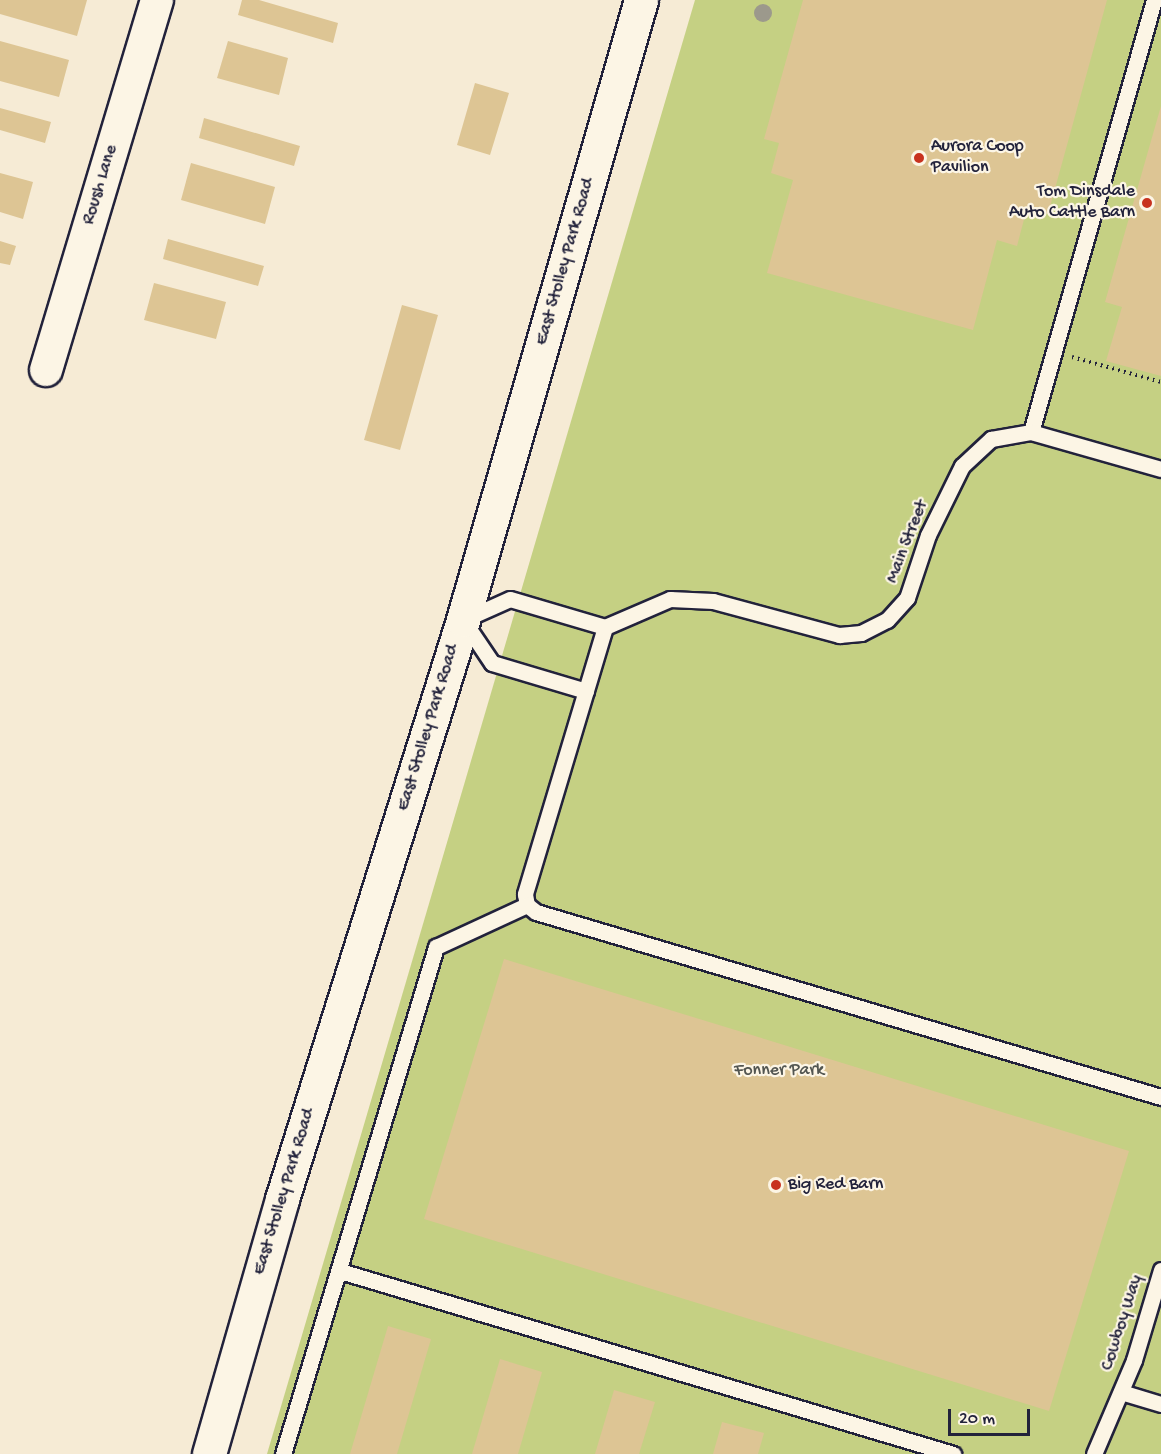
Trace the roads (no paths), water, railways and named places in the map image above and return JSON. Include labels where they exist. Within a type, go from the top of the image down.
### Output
[{"type":"street","name":"Roush Lane","points":[[46,370],[157,0]]},
{"type":"street","name":"East Stolley Park Road","points":[[209,1454],[285,1187],[463,620],[641,0]]},
{"type":"lane","points":[[1031,432],[1154,0]]},
{"type":"lane","name":"Main Street","points":[[605,627],[670,599],[713,601],[839,635],[861,633],[887,620],[907,598],[928,535],[962,466],[991,438],[1031,432],[1161,469]]},
{"type":"lane","points":[[586,692],[492,663],[463,620],[510,599],[605,627],[586,692],[525,894],[526,905],[536,912],[1161,1097]]},
{"type":"lane","points":[[283,1454],[340,1271],[436,946],[526,905]]},
{"type":"lane","name":"Cowboy Way","points":[[1094,1454],[1121,1392],[1161,1270]]},
{"type":"lane","points":[[340,1271],[953,1454]]},
{"type":"lane","points":[[1121,1392],[1161,1404]]},
{"type":"place","name":"Aurora Coop Pavilion","points":[[919,158]]},
{"type":"place","name":"Tom Dinsdale Auto Cattle Barn","points":[[1147,203]]},
{"type":"place","name":"Big Red Barn","points":[[776,1185]]},
{"type":"park label","name":"Fonner Park","points":[[779,1071]]}]
